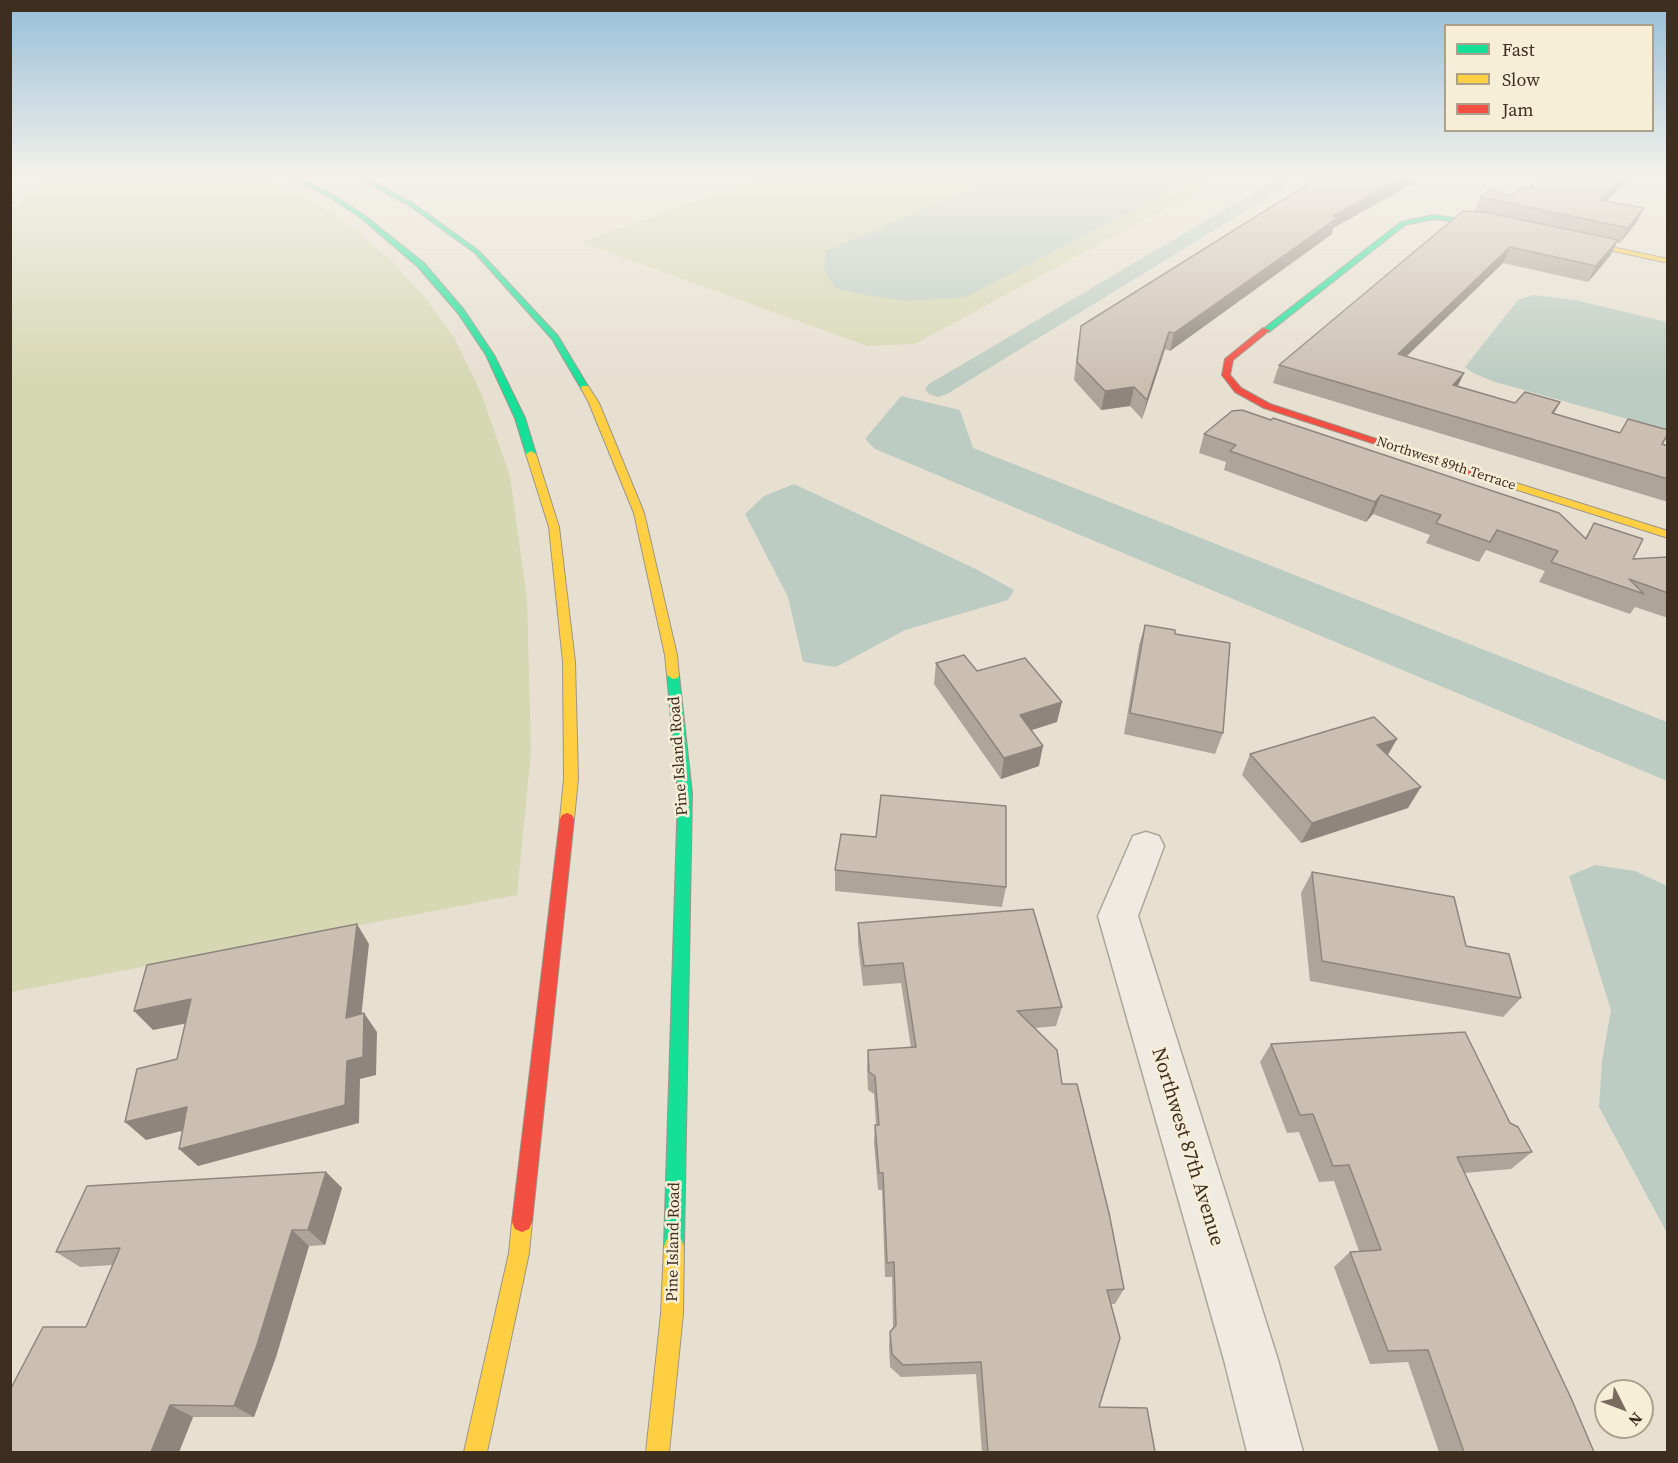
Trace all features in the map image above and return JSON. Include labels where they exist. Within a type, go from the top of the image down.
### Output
[{"type":"main road","points":[[397,245],[421,265],[461,312],[490,355],[520,418],[554,527],[569,662],[571,778],[519,1253],[475,1452]]},
{"type":"main road","name":"Pine Island Road","points":[[468,245],[517,293],[555,338],[594,403],[639,513],[671,655],[685,793],[672,1314],[657,1452]]},
{"type":"main road","name":"Northwest 89th Terrace","points":[[1375,245],[1229,359],[1226,375],[1230,383],[1247,397],[1266,406],[1668,535]]},
{"type":"main road","points":[[1595,245],[1668,261]]},
{"type":"street","name":"Northwest 87th Avenue","points":[[1146,846],[1118,916],[1248,1348],[1275,1452]]},
{"type":"green space","points":[[10,245],[373,245],[393,262],[427,300],[455,339],[481,393],[510,476],[527,599],[531,752],[517,895],[11,992]]},
{"type":"green space","points":[[590,245],[1097,245],[915,344],[867,346]]},
{"type":"shaded area","points":[[839,245],[1065,245],[966,297],[906,301],[835,288],[824,269],[826,251]]},
{"type":"shaded area","points":[[1533,295],[1575,300],[1667,322],[1667,430],[1495,382],[1465,367],[1518,300]]},
{"type":"shaded area","points":[[901,396],[960,410],[973,448],[1667,722],[1667,781],[875,449],[865,439]]},
{"type":"shaded area","points":[[794,484],[976,569],[1014,590],[1008,600],[905,630],[836,667],[803,662],[788,597],[745,514],[764,496]]},
{"type":"shaded area","points":[[1595,865],[1635,871],[1667,886],[1667,1233],[1599,1107],[1602,1061],[1611,1010],[1569,876]]},
{"type":"building","points":[[1210,245],[1298,245],[1174,333],[1169,332],[1147,400],[1134,387],[1105,391],[1077,362],[1081,326]]},
{"type":"building","points":[[1422,245],[1614,245],[1596,266],[1510,247],[1398,354],[1464,373],[1453,385],[1515,403],[1525,392],[1560,402],[1552,413],[1620,433],[1628,419],[1668,430],[1662,444],[1668,446],[1668,479],[1279,365]]},
{"type":"building","points":[[1242,410],[1271,420],[1273,418],[1559,513],[1586,539],[1594,523],[1643,539],[1633,559],[1668,557],[1668,593],[1629,579],[1644,594],[1551,562],[1558,551],[1497,530],[1490,542],[1436,523],[1441,515],[1381,495],[1375,502],[1230,451],[1236,445],[1204,434],[1232,411]]},
{"type":"building","points":[[1145,625],[1175,630],[1175,634],[1230,643],[1223,733],[1130,713]]},
{"type":"building","points":[[964,655],[977,671],[1025,658],[1062,702],[1020,715],[1043,746],[1004,758],[936,663]]},
{"type":"building","points":[[1374,717],[1397,739],[1377,745],[1421,787],[1312,823],[1250,754]]},
{"type":"building","points":[[881,795],[1006,806],[1006,887],[835,870],[841,834],[876,837]]},
{"type":"building","points":[[1312,872],[1454,897],[1466,946],[1509,954],[1521,998],[1322,961]]},
{"type":"building","points":[[1033,909],[1062,1007],[1017,1011],[1057,1050],[1062,1084],[1077,1084],[1109,1213],[1124,1289],[1107,1290],[1120,1338],[1099,1407],[1147,1408],[1155,1452],[988,1452],[981,1362],[903,1365],[892,1354],[890,1332],[896,1325],[894,1262],[887,1263],[883,1173],[879,1173],[875,1125],[879,1125],[875,1076],[869,1072],[868,1050],[916,1047],[903,963],[864,966],[858,923]]},
{"type":"building","points":[[357,924],[346,1018],[364,1013],[363,1057],[347,1061],[345,1105],[179,1149],[187,1107],[125,1122],[137,1069],[177,1059],[191,999],[134,1011],[147,965]]},
{"type":"building","points":[[1465,1032],[1510,1123],[1518,1127],[1532,1152],[1457,1157],[1571,1398],[1594,1452],[1464,1452],[1428,1350],[1388,1351],[1350,1252],[1381,1250],[1349,1165],[1333,1166],[1313,1114],[1300,1115],[1271,1044]]},
{"type":"building","points":[[326,1172],[308,1230],[292,1230],[257,1345],[234,1406],[170,1405],[151,1452],[10,1452],[10,1390],[43,1327],[86,1327],[120,1248],[56,1252],[87,1186]]},
{"type":"waterway","points":[[938,389],[1178,245]]},
{"type":"traffic: fast","points":[[397,245],[421,265],[461,312],[490,355],[520,418],[531,454]]},
{"type":"traffic: fast","points":[[468,245],[477,252],[555,338],[585,388]]},
{"type":"traffic: fast","points":[[1266,330],[1374,245]]},
{"type":"traffic: fast","points":[[673,675],[685,793],[674,1246]]},
{"type":"traffic: slow","points":[[1595,245],[1668,261]]},
{"type":"traffic: slow","points":[[585,388],[594,403],[639,513],[671,655],[673,675]]},
{"type":"traffic: slow","points":[[531,454],[554,527],[569,662],[571,779],[567,819]]},
{"type":"traffic: slow","points":[[1478,474],[1668,535]]},
{"type":"traffic: slow","points":[[475,1452],[519,1253],[522,1222]]},
{"type":"traffic: slow","points":[[657,1452],[672,1314],[674,1246]]},
{"type":"traffic: jam","points":[[1266,330],[1229,359],[1226,375],[1238,390],[1267,406],[1478,474]]},
{"type":"traffic: jam","points":[[522,1222],[567,819]]}]
